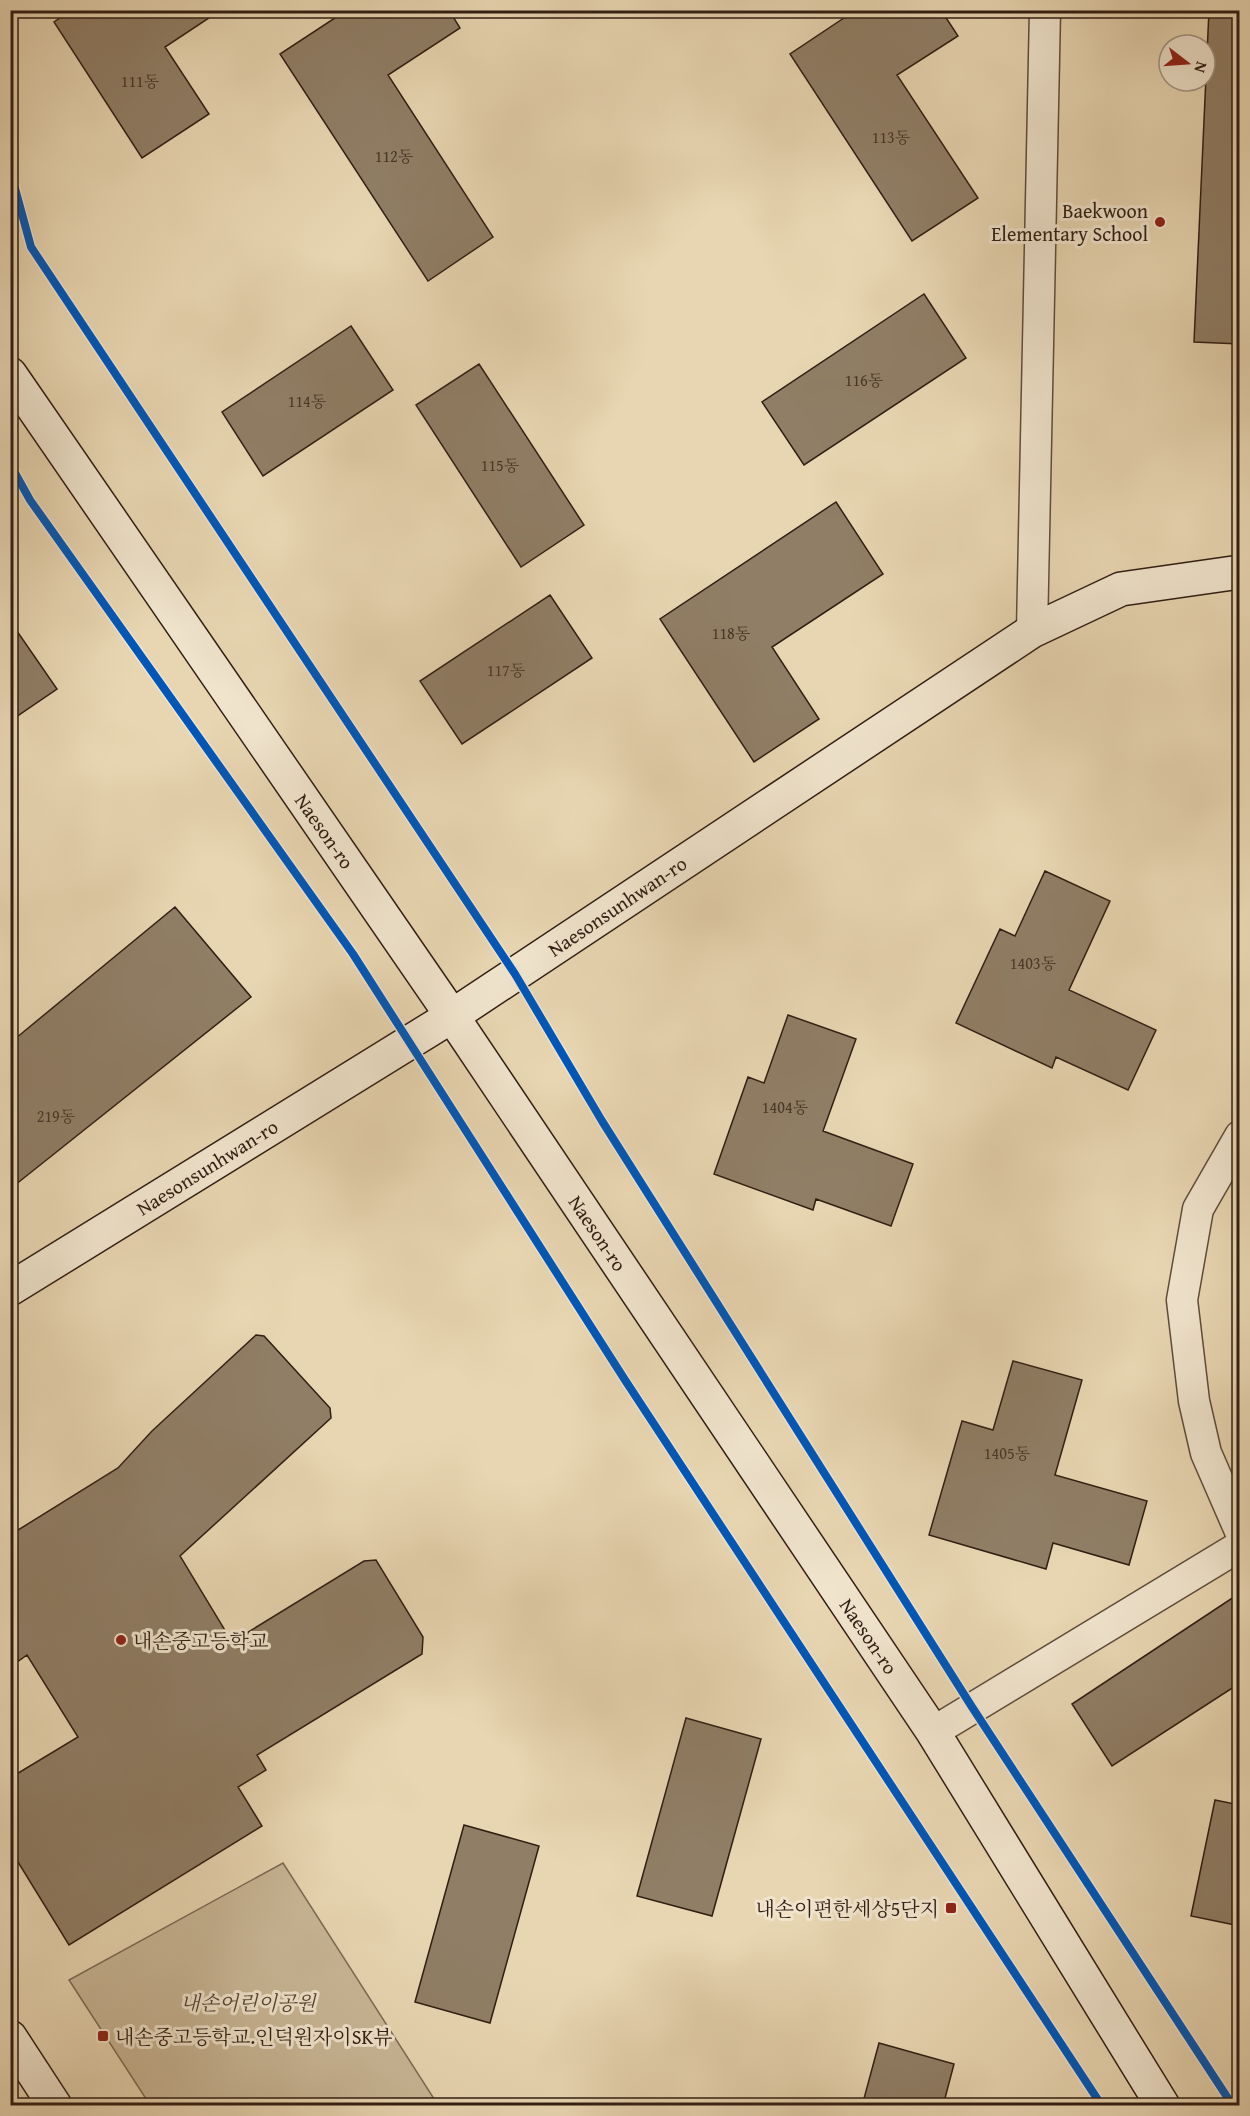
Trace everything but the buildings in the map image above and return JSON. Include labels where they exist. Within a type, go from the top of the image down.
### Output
[{"type":"street","points":[[1032,631],[1045,10]]},
{"type":"street","name":"Naeson-ro","points":[[10,374],[452,1016],[933,1732],[1164,2106]]},
{"type":"street","name":"Naesonsunhwan-ro","points":[[10,1289],[452,1016],[1032,631],[1121,589],[1239,572]]},
{"type":"street","points":[[1239,1136],[1198,1209],[1182,1300],[1194,1401],[1206,1453],[1239,1531]]},
{"type":"street","points":[[933,1732],[1239,1546]]},
{"type":"street","points":[[10,2037],[55,2106]]},
{"type":"green space","name":"내손어린이공원","points":[[283,1863],[438,2105],[150,2105],[69,1980]]},
{"type":"cycle path","points":[[10,170],[31,247],[515,974],[602,1121],[972,1707],[1233,2106]]},
{"type":"cycle path","points":[[10,464],[30,500],[353,954],[625,1380],[1102,2106]]},
{"type":"place","name":"Baekwoon Elementary School","points":[[1160,222]]},
{"type":"place","name":"내손중고등학교","points":[[121,1640]]},
{"type":"place","name":"내손이편한세상5단지","points":[[951,1908]]},
{"type":"place","name":"내손중고등학교.인덕원자이SK뷰","points":[[103,2036]]}]
